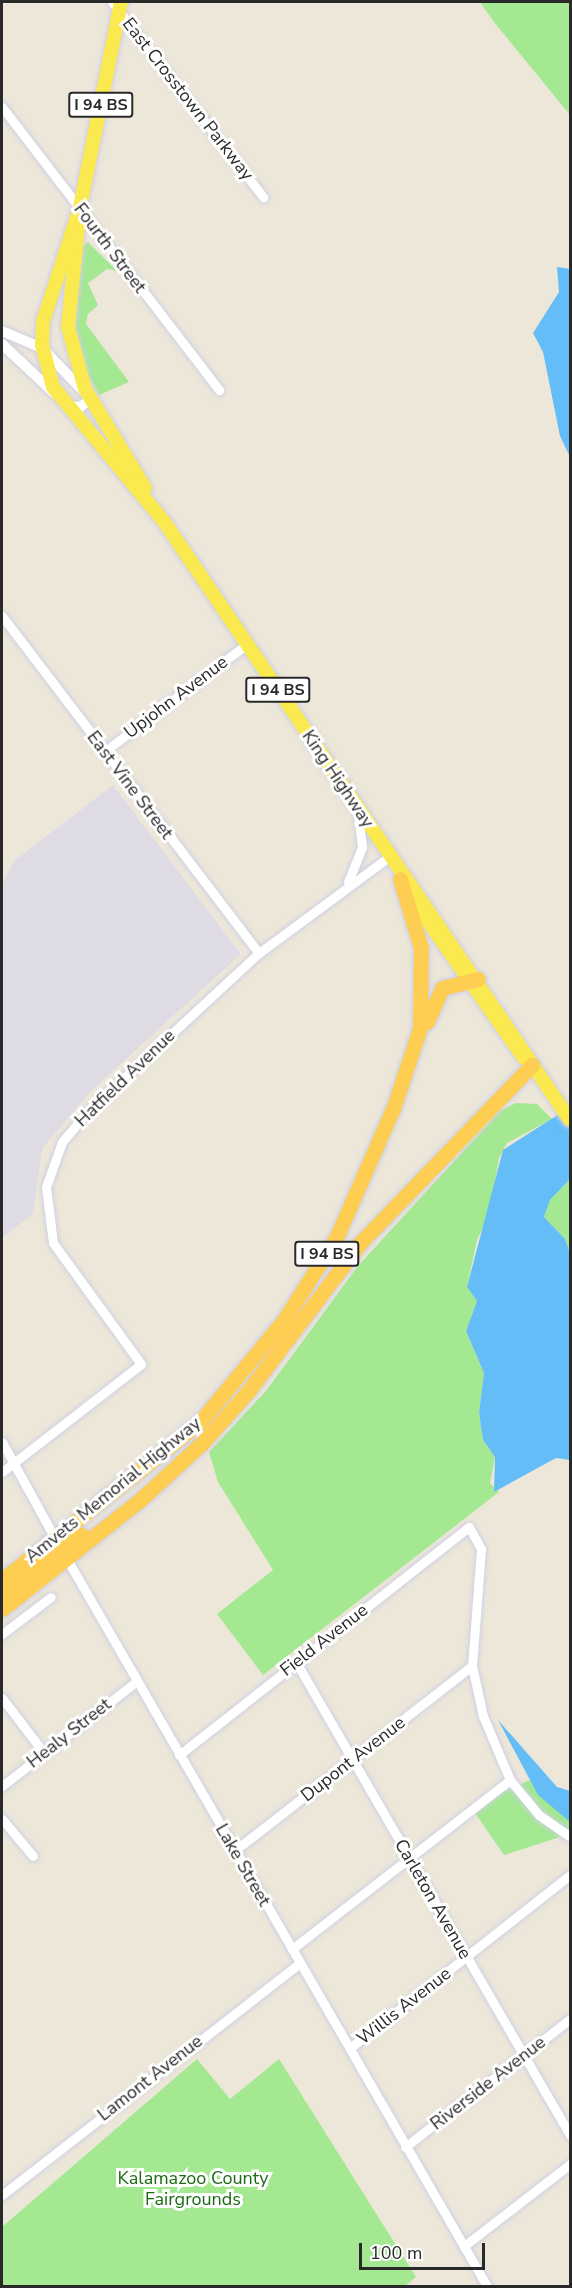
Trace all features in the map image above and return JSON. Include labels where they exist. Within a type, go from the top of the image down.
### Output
[{"type":"highway","name":"Amvets Memorial Highway","points":[[2,1609],[61,1549],[182,1437],[248,1367],[319,1267],[364,1179],[412,1058],[423,1010],[423,968],[400,879]]},
{"type":"highway","name":"I 94 BS","points":[[412,1058],[438,994],[471,979]]},
{"type":"highway","name":"Amvets Memorial Highway","points":[[2,1580],[61,1549],[140,1500],[229,1415],[360,1243],[532,1065]]},
{"type":"highway","points":[[2,1593],[61,1549]]},
{"type":"main road","name":"King Highway","points":[[118,5],[80,208],[68,327],[91,399],[165,523],[471,979]]},
{"type":"main road","name":"King Highway","points":[[80,208],[46,305],[42,348],[62,402],[165,523]]},
{"type":"main road","name":"King Highway","points":[[390,856],[400,879],[570,1120]]},
{"type":"street","name":"East Crosstown Parkway","points":[[118,5],[263,197]]},
{"type":"street","name":"Fourth Street","points":[[3,111],[219,390]]},
{"type":"street","points":[[2,331],[42,348],[91,399],[77,408],[62,402],[2,345]]},
{"type":"street","name":"East Vine Street","points":[[2,616],[259,953]]},
{"type":"street","name":"Upjohn Avenue","points":[[105,751],[247,644]]},
{"type":"street","points":[[344,888],[361,854],[357,807]]},
{"type":"street","name":"Hatfield Avenue","points":[[14,1463],[141,1364],[53,1243],[45,1207],[51,1164],[78,1120],[259,953],[390,856]]},
{"type":"street","name":"Lake Street","points":[[2,1442],[234,1851],[487,2286]]},
{"type":"street","points":[[2,1472],[14,1463]]},
{"type":"street","name":"Field Avenue","points":[[179,1755],[469,1527],[481,1549],[472,1666]]},
{"type":"street","points":[[2,1634],[51,1597]]},
{"type":"street","name":"Carleton Avenue","points":[[296,1662],[570,2135]]},
{"type":"street","points":[[472,1666],[483,1716],[510,1780],[539,1815],[570,1837]]},
{"type":"street","name":"Dupont Avenue","points":[[234,1851],[472,1666]]},
{"type":"street","name":"Healy Street","points":[[2,1786],[137,1681]]},
{"type":"street","points":[[2,1698],[44,1753]]},
{"type":"street","points":[[292,1949],[510,1780]]},
{"type":"street","points":[[2,1819],[33,1856]]},
{"type":"street","name":"Willis Avenue","points":[[350,2048],[570,1875]]},
{"type":"street","name":"Lamont Avenue","points":[[2,2195],[300,1963]]},
{"type":"street","name":"Riverside Avenue","points":[[405,2147],[570,2019]]},
{"type":"street","points":[[464,2246],[570,2164]]},
{"type":"shaded area","points":[[113,785],[241,954],[90,1092],[42,1149],[33,1214],[2,1238],[2,886],[14,861]]},
{"type":"green space","points":[[480,2],[570,2],[570,115],[494,22]]},
{"type":"green space","points":[[88,242],[117,271],[107,269],[88,283],[98,305],[88,314],[86,324],[129,382],[99,395],[83,366],[75,328],[81,249]]},
{"type":"green space","points":[[516,1103],[537,1104],[552,1119],[507,1143],[499,1158],[490,1212],[477,1240],[467,1287],[477,1301],[466,1331],[484,1373],[479,1413],[483,1440],[495,1457],[490,1483],[499,1492],[263,1675],[217,1614],[273,1570],[218,1482],[209,1452],[266,1391],[358,1266],[500,1111]]},
{"type":"green space","points":[[570,1179],[570,1253],[565,1239],[544,1217],[550,1200]]},
{"type":"green space","points":[[530,1780],[570,1819],[570,1827],[560,1837],[504,1855],[475,1813],[494,1796]]},
{"type":"green space","name":"Kalamazoo County Fairgrounds","points":[[197,2059],[230,2099],[279,2059],[416,2277],[405,2286],[2,2286],[2,2227]]},
{"type":"water","points":[[557,267],[570,269],[570,457],[560,436],[543,352],[533,333],[559,292]]},
{"type":"water","points":[[570,1107],[570,1179],[550,1200],[544,1217],[565,1239],[570,1253],[570,1460],[556,1458],[494,1492],[495,1457],[483,1440],[479,1413],[484,1373],[466,1331],[477,1301],[467,1287],[503,1150]]},
{"type":"water","points":[[498,1720],[557,1787],[570,1791],[570,1822],[538,1795]]}]
